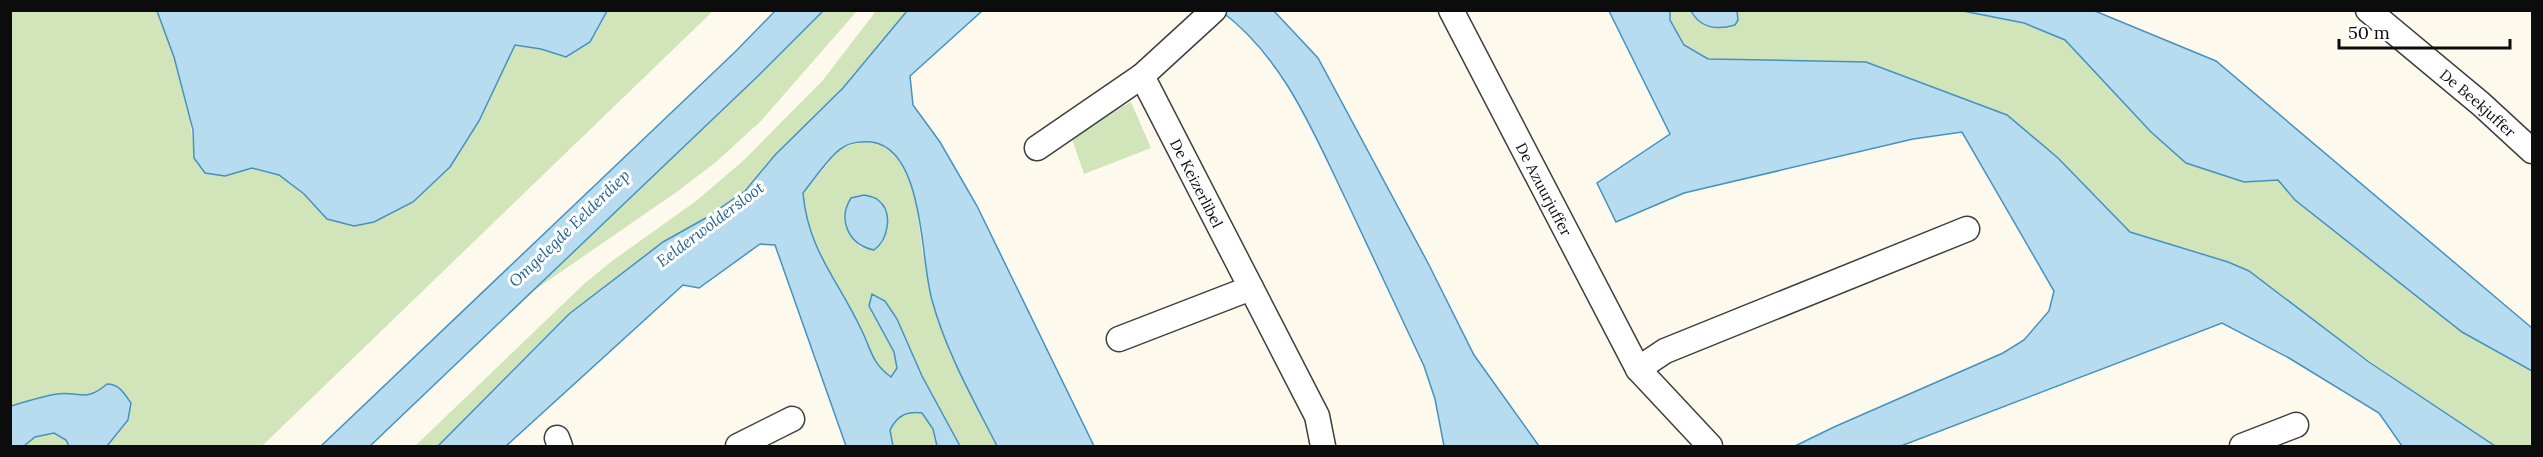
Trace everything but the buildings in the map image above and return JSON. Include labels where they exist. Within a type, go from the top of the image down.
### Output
[{"type":"street","name":"De Azuurjuffer","points":[[1451,10],[1456,15],[1638,369],[1710,447]]},
{"type":"street","name":"De Beekjuffer","points":[[2368,10],[2481,104],[2532,151]]},
{"type":"street","points":[[1037,148],[1142,76],[1212,12]]},
{"type":"street","name":"De Keizerlibel","points":[[1142,76],[1317,417],[1323,447]]},
{"type":"street","points":[[1638,369],[1665,351],[1967,229]]},
{"type":"street","points":[[1119,339],[1251,288]]},
{"type":"street","points":[[738,447],[792,419]]},
{"type":"street","points":[[2242,447],[2296,425]]},
{"type":"green space","points":[[823,10],[857,11],[761,121],[716,162],[678,191],[526,296],[758,76]]},
{"type":"green space","points":[[11,11],[157,11],[186,101],[194,158],[225,176],[252,168],[274,173],[294,186],[327,219],[479,121],[515,45],[566,56],[590,42],[607,11],[713,11],[262,446],[107,446],[128,420],[107,384],[88,395],[57,394],[11,406]]},
{"type":"green space","points":[[876,11],[907,11],[843,88],[775,155],[745,191],[704,219],[663,242],[569,314],[438,446],[415,446],[584,284],[612,261],[696,201],[744,160],[823,80]]},
{"type":"green space","points":[[1670,11],[1691,11],[1694,16],[1738,20],[1737,11],[1963,11],[2024,23],[2065,40],[2151,132],[2244,182],[2278,180],[2295,200],[2462,332],[2532,371],[2532,446],[2495,446],[2487,443],[2228,262],[2130,232],[2096,196],[1866,62],[1708,59],[1684,45],[1670,20]]},
{"type":"green space","points":[[1131,102],[1151,148],[1084,174],[1070,133]]},
{"type":"green space","points":[[863,141],[884,144],[904,166],[916,196],[922,250],[948,349],[997,446],[960,446],[922,376],[897,319],[884,332],[894,352],[897,368],[891,377],[878,367],[862,331],[815,247],[806,222],[803,193],[841,148]],"holes":[[[864,195],[878,199],[886,211],[861,248],[850,236],[844,220]]]},
{"type":"green space","points":[[911,412],[922,413],[933,429],[937,446],[893,446],[890,430],[896,419]]},
{"type":"green space","points":[[54,433],[66,440],[69,446],[24,446],[35,437]]},
{"type":"water","points":[[157,11],[607,11],[590,42],[566,57],[541,49],[515,45],[479,121],[450,167],[413,202],[374,222],[354,226],[327,219],[304,194],[279,175],[252,168],[225,176],[205,173],[194,158],[193,130],[174,57]]},
{"type":"water","name":"Omgelegde Eelderdiep","points":[[775,11],[823,11],[758,76],[370,446],[321,446],[735,52]]},
{"type":"water","name":"Eelderwoldersloot","points":[[907,11],[982,11],[910,76],[913,105],[940,142],[977,206],[1094,446],[997,446],[961,375],[938,319],[928,282],[917,209],[911,185],[902,164],[889,149],[872,142],[857,142],[838,151],[803,193],[811,232],[873,357],[891,377],[897,368],[894,352],[869,306],[872,294],[885,301],[897,319],[922,376],[960,446],[937,446],[933,429],[922,413],[916,413],[899,418],[893,425],[890,430],[893,446],[846,446],[775,245],[760,244],[699,288],[683,285],[506,446],[438,446],[569,314],[663,242],[704,219],[745,191],[775,155],[843,88]]},
{"type":"water","points":[[1221,11],[1274,11],[1318,58],[1428,263],[1474,355],[1539,446],[1444,446],[1435,399],[1424,366],[1310,125],[1296,99],[1263,52]]},
{"type":"water","points":[[1609,11],[1670,11],[1670,20],[1684,45],[1708,59],[1866,62],[2007,115],[2058,158],[2130,232],[2228,262],[2249,271],[2369,362],[2495,446],[2402,446],[2379,413],[2289,358],[2222,323],[1901,446],[1795,446],[2003,353],[2024,340],[2049,311],[2054,291],[1962,132],[1913,139],[1684,193],[1616,222],[1597,183],[1670,134]]},
{"type":"water","points":[[1691,11],[1737,11],[1738,20],[1735,25],[1729,27],[1710,27],[1695,17]]},
{"type":"water","points":[[1963,11],[2095,11],[2216,61],[2532,328],[2532,371],[2462,332],[2295,200],[2278,180],[2244,182],[2186,163],[2151,132],[2065,40],[2024,23]]},
{"type":"water","points":[[864,195],[878,200],[886,211],[886,233],[874,250],[858,243],[852,237],[846,223],[845,215],[851,198]]},
{"type":"water","points":[[107,384],[118,387],[131,403],[128,420],[107,446],[69,446],[66,440],[54,433],[35,437],[24,446],[11,446],[11,406],[57,394],[88,395]]}]
